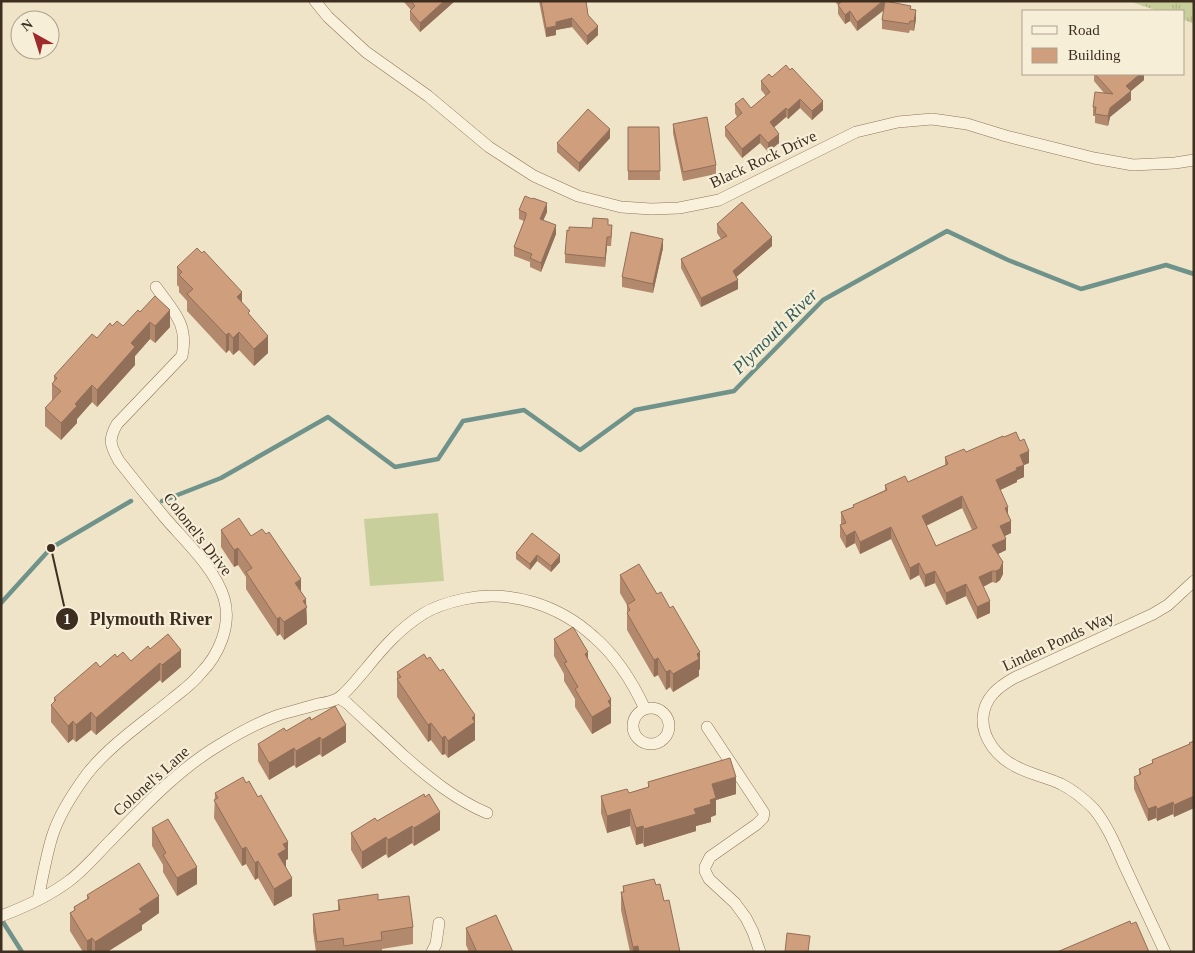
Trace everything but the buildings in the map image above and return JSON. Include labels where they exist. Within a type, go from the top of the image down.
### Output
[{"type":"street","name":"Black Rock Drive","points":[[315,1],[328,17],[366,52],[428,96],[489,147],[534,176],[578,196],[621,207],[679,208],[719,200],[856,132],[898,122],[932,119],[967,124],[1094,158],[1133,165],[1194,160]]},
{"type":"street","name":"Colonel's Drive","points":[[38,900],[52,836],[77,788],[88,773],[114,746],[200,674],[212,660],[220,645],[225,628],[227,613],[224,598],[210,572],[119,460],[112,449],[110,441],[118,424],[182,356],[184,345],[182,326],[156,287]]},
{"type":"street","name":"Linden Ponds Way","points":[[1165,952],[1109,833],[1094,810],[1074,790],[1015,766],[1002,757],[991,745],[985,733],[983,722],[987,701],[1003,684],[1153,614],[1168,605],[1194,582]]},
{"type":"street","points":[[487,813],[475,808],[431,779],[347,703],[339,698],[387,644],[424,613],[454,601],[473,597],[508,596],[535,603],[568,617],[594,636],[616,660],[639,697],[644,709]]},
{"type":"street","name":"Colonel's Lane","points":[[1,916],[38,900],[76,875],[148,803],[207,752],[278,716],[339,698]]},
{"type":"street","points":[[707,727],[764,813],[762,820],[710,857],[705,866],[705,871],[710,879],[735,902],[746,918],[754,932],[760,952]]},
{"type":"street","points":[[432,952],[436,944],[438,923]]},
{"type":"green space","points":[[1129,1],[1194,1],[1194,24],[1185,20],[1185,10],[1155,10]]},
{"type":"green space","points":[[438,513],[444,581],[370,586],[364,519]]},
{"type":"waterway","name":"Plymouth River","points":[[162,501],[221,478],[328,417],[395,467],[438,459],[463,421],[524,410],[580,450],[635,410],[734,391],[823,300],[947,231],[1008,260],[1081,289],[1166,265],[1194,274]]},
{"type":"waterway","name":"Plymouth River","points":[[1,603],[51,548],[131,501]]},
{"type":"waterway","name":"Plymouth River","points":[[3,922],[22,952]]},
{"type":"place","name":"Plymouth River","points":[[51,548]]}]
